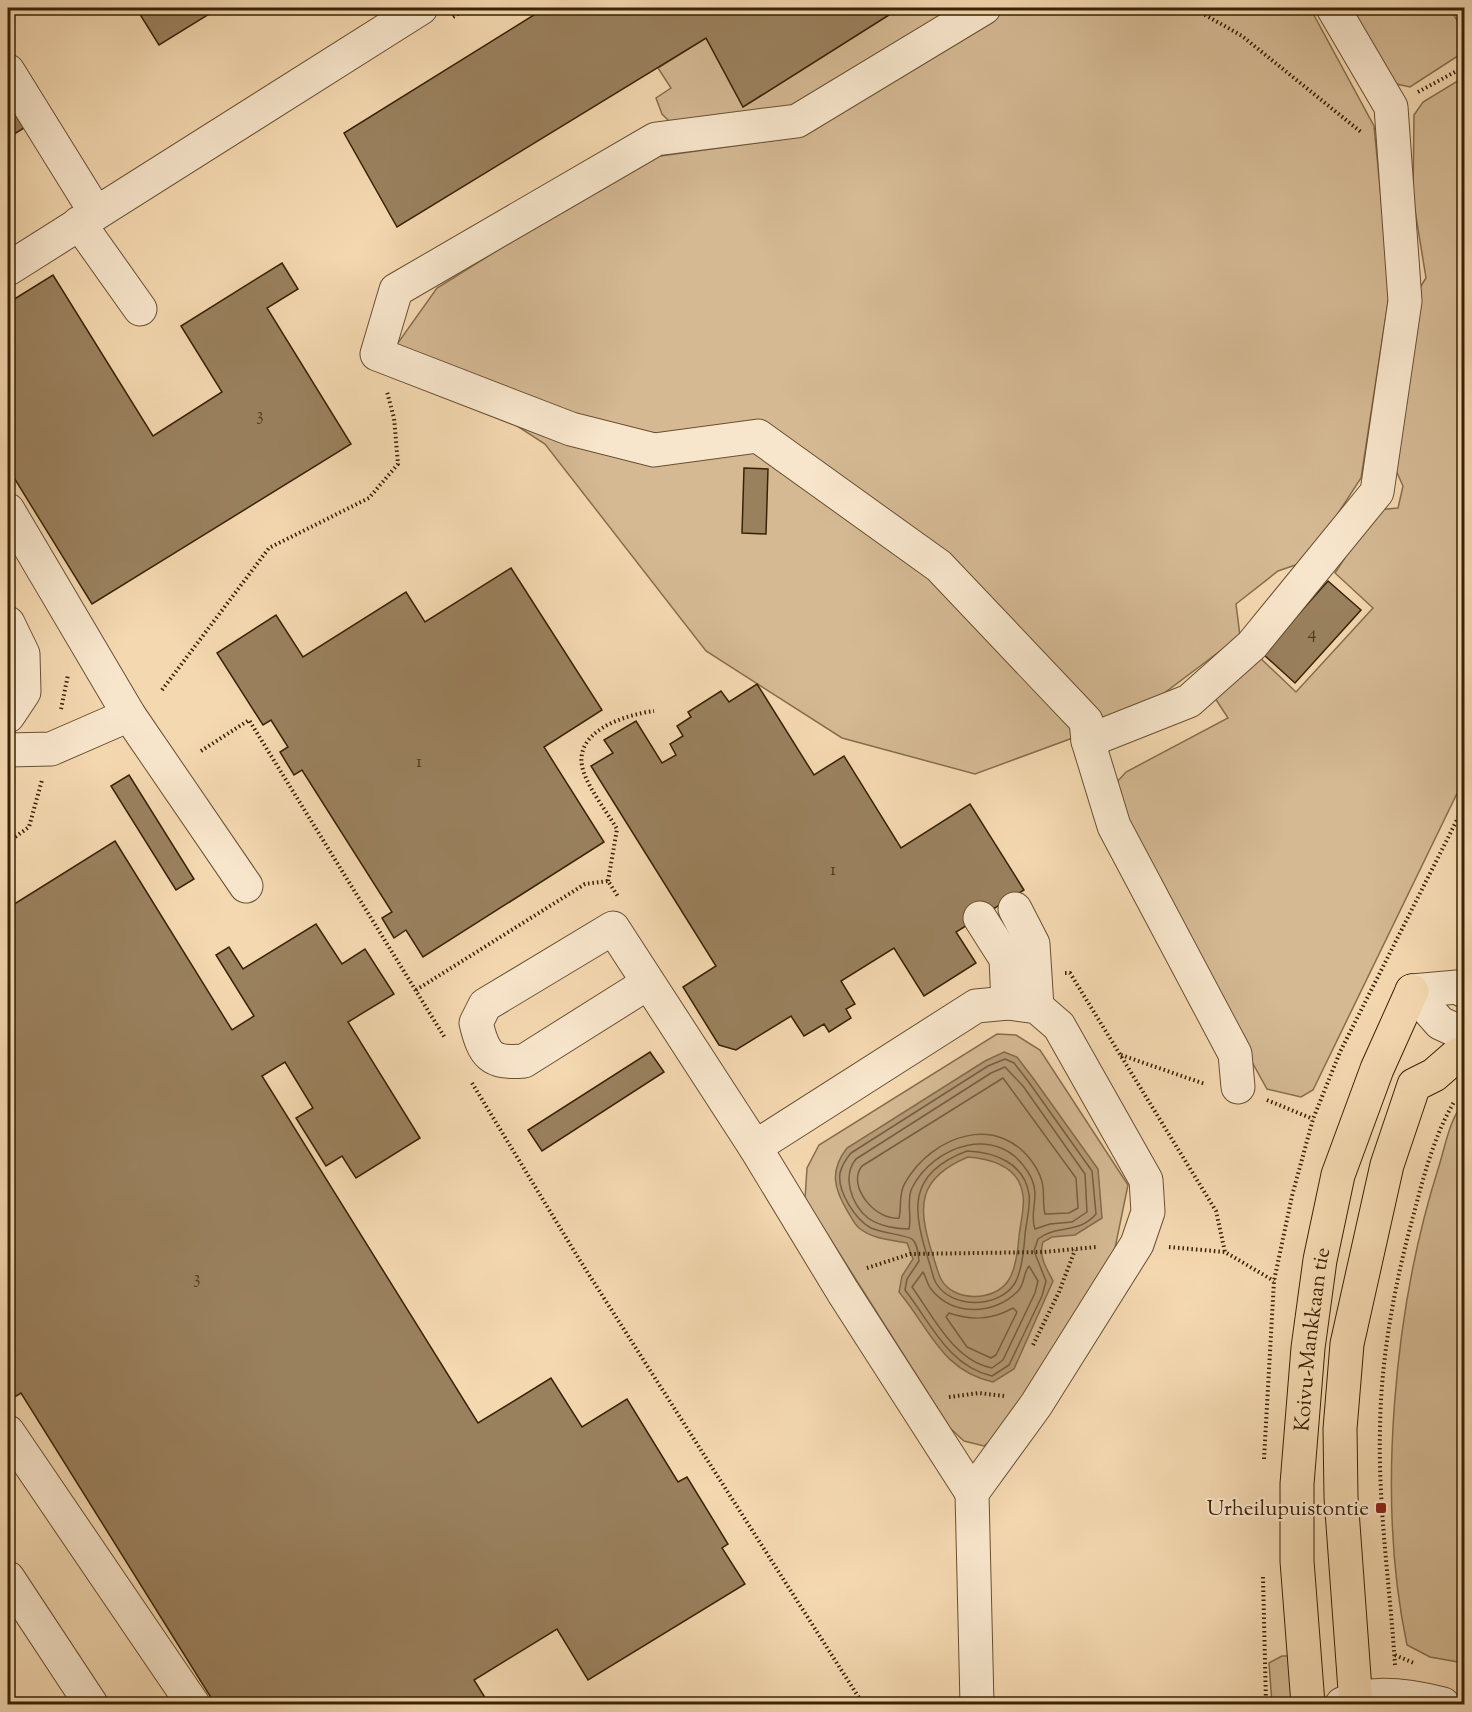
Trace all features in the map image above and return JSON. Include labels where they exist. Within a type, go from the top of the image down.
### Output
[{"type":"main road","name":"Koivu-Mankkaan tie","points":[[1308,1704],[1298,1561],[1297,1484],[1308,1348],[1320,1260],[1338,1175],[1377,1069],[1412,991]]},
{"type":"main road","name":"Koivu-Mankkaan tie","points":[[1351,1702],[1340,1429],[1347,1344],[1387,1164],[1414,1085],[1434,1075],[1457,1055],[1464,1052]]},
{"type":"street","points":[[8,268],[421,8]]},
{"type":"street","points":[[984,8],[797,121],[656,139],[396,290],[376,354],[571,429],[654,450],[758,436],[939,566],[1086,722],[1088,741],[1114,826],[1235,1054],[1238,1088]]},
{"type":"street","points":[[1088,741],[1189,701],[1252,645],[1377,492],[1405,301],[1392,119],[1333,8]]},
{"type":"street","points":[[8,71],[87,218],[140,309]]},
{"type":"street","points":[[8,510],[129,715],[246,886]]},
{"type":"street","points":[[8,622],[23,654],[24,692],[8,716]]},
{"type":"street","points":[[8,750],[51,749],[129,715]]},
{"type":"street","points":[[1015,909],[1033,944],[1035,974],[1022,1005]]},
{"type":"street","points":[[980,918],[1006,959],[1022,1005]]},
{"type":"street","points":[[648,983],[524,1061],[504,1063],[491,1058],[480,1040],[476,1023],[485,1005],[613,928],[755,1147],[862,1321],[972,1493],[977,1704]]},
{"type":"street","points":[[1412,991],[1457,987],[1464,991]]},
{"type":"street","points":[[1412,991],[1440,1023],[1464,1034]]},
{"type":"street","points":[[755,1147],[976,1006],[1022,1005],[1059,1026],[1146,1180],[1148,1212],[1137,1244],[1031,1411],[972,1493]]},
{"type":"street","points":[[8,1432],[193,1704]]},
{"type":"street","points":[[8,1578],[91,1704]]},
{"type":"street","points":[[1351,1702],[1414,1696],[1443,1704]]},
{"type":"path","points":[[1193,8],[1242,36],[1363,135],[1392,119],[1464,68]]},
{"type":"path","points":[[162,690],[269,548],[369,498],[398,464],[394,418],[376,354]]},
{"type":"path","points":[[608,881],[617,830],[584,772],[582,754],[588,742],[602,727],[631,714],[654,711]]},
{"type":"path","points":[[201,751],[249,720],[446,1040]]},
{"type":"path","points":[[1035,974],[1070,973],[1216,1210],[1225,1252],[1274,1281]]},
{"type":"path","points":[[470,1080],[579,1259],[863,1704]]},
{"type":"path","points":[[1397,1697],[1381,1508],[1380,1427],[1386,1348],[1403,1253],[1427,1164],[1443,1122],[1458,1098]]},
{"type":"path","points":[[1028,1354],[1059,1292],[1075,1250]]},
{"type":"path","points":[[866,1269],[910,1254],[1044,1252]]},
{"type":"path","points":[[947,1397],[979,1393],[1007,1396],[1031,1411]]},
{"type":"shaded area","points":[[900,8],[962,8],[789,111],[676,128],[662,114],[656,98],[671,88],[658,68],[706,38],[743,107]]},
{"type":"shaded area","points":[[1005,8],[1310,8],[1374,126],[1390,289],[1361,478],[1307,561],[1278,571],[1236,604],[1240,636],[1135,715],[975,774],[842,738],[706,651],[545,444],[395,347],[437,288],[646,158],[783,139]]},
{"type":"shaded area","points":[[1344,8],[1450,8],[1464,33],[1464,52],[1410,87],[1392,83]]},
{"type":"shaded area","points":[[1464,77],[1464,779],[1313,1090],[1301,1097],[1267,1089],[1115,815],[1108,792],[1126,772],[1228,718],[1215,698],[1256,654],[1296,692],[1373,608],[1335,573],[1376,510],[1398,508],[1403,486],[1390,457],[1412,300],[1426,278],[1413,198],[1414,115],[1423,102]]},
{"type":"shaded area","points":[[997,1034],[1016,1035],[1040,1050],[1128,1185],[1114,1253],[1001,1432],[984,1446],[964,1441],[950,1428],[805,1199],[807,1168],[819,1145]]},
{"type":"shaded area","points":[[1464,1103],[1464,1663],[1430,1657],[1407,1645],[1398,1588],[1393,1528],[1392,1466],[1394,1404],[1411,1280],[1423,1221],[1448,1133],[1455,1116]]},
{"type":"shaded area","points":[[1282,1656],[1294,1656],[1297,1704],[1272,1704],[1269,1663]]},
{"type":"water","points":[[1004,1052],[1017,1057],[1033,1078],[1098,1169],[1102,1218],[1075,1235],[1052,1237],[1043,1242],[1042,1257],[1053,1281],[1014,1369],[993,1382],[961,1368],[938,1347],[899,1292],[902,1276],[913,1259],[907,1243],[876,1237],[859,1228],[839,1196],[836,1180],[838,1164],[847,1148],[985,1061]],"holes":[[[968,1157],[986,1160],[1011,1171],[1021,1186],[1023,1196],[1017,1254],[1010,1277],[1002,1288],[984,1296],[964,1295],[947,1287],[937,1269],[924,1221],[926,1195],[931,1184],[951,1165]]]},
{"type":"building","points":[[136,8],[219,8],[159,45]]},
{"type":"building","points":[[545,8],[900,8],[743,107],[706,38],[397,227],[344,133]]},
{"type":"building","points":[[8,102],[24,128],[8,138]]},
{"type":"building","points":[[282,263],[298,289],[267,308],[351,444],[92,604],[8,468],[8,303],[53,275],[153,436],[222,392],[181,326]]},
{"type":"building","points":[[744,468],[768,469],[766,534],[742,533]]},
{"type":"building","points":[[511,568],[602,710],[544,747],[604,842],[423,957],[406,930],[394,938],[382,918],[392,912],[302,770],[294,775],[280,752],[288,747],[271,720],[263,725],[217,653],[276,615],[303,657],[406,592],[425,622]]},
{"type":"building","points":[[1328,581],[1361,610],[1295,683],[1263,654]]},
{"type":"building","points":[[757,684],[814,775],[844,756],[901,848],[970,804],[1024,890],[956,932],[976,963],[924,996],[894,948],[841,981],[855,1004],[846,1009],[851,1018],[829,1032],[824,1024],[804,1036],[791,1016],[736,1050],[719,1045],[683,987],[716,966],[591,766],[613,753],[604,740],[636,721],[662,763],[676,755],[670,744],[683,736],[677,726],[691,717],[688,712],[721,691],[729,702]]},
{"type":"building","points":[[129,775],[194,879],[176,890],[111,786]]},
{"type":"building","points":[[115,841],[232,1030],[254,1016],[216,955],[229,947],[243,969],[316,924],[342,964],[365,949],[394,994],[348,1022],[420,1138],[356,1178],[342,1156],[326,1166],[296,1118],[313,1108],[285,1062],[262,1076],[478,1423],[551,1378],[582,1427],[627,1399],[678,1482],[687,1477],[728,1544],[722,1548],[745,1584],[588,1680],[557,1629],[474,1680],[489,1704],[215,1704],[21,1393],[8,1401],[8,908]]},
{"type":"building","points":[[650,1052],[664,1072],[542,1151],[528,1130]]},
{"type":"place","name":"Urheilupuistontie","points":[[1381,1508]]}]
